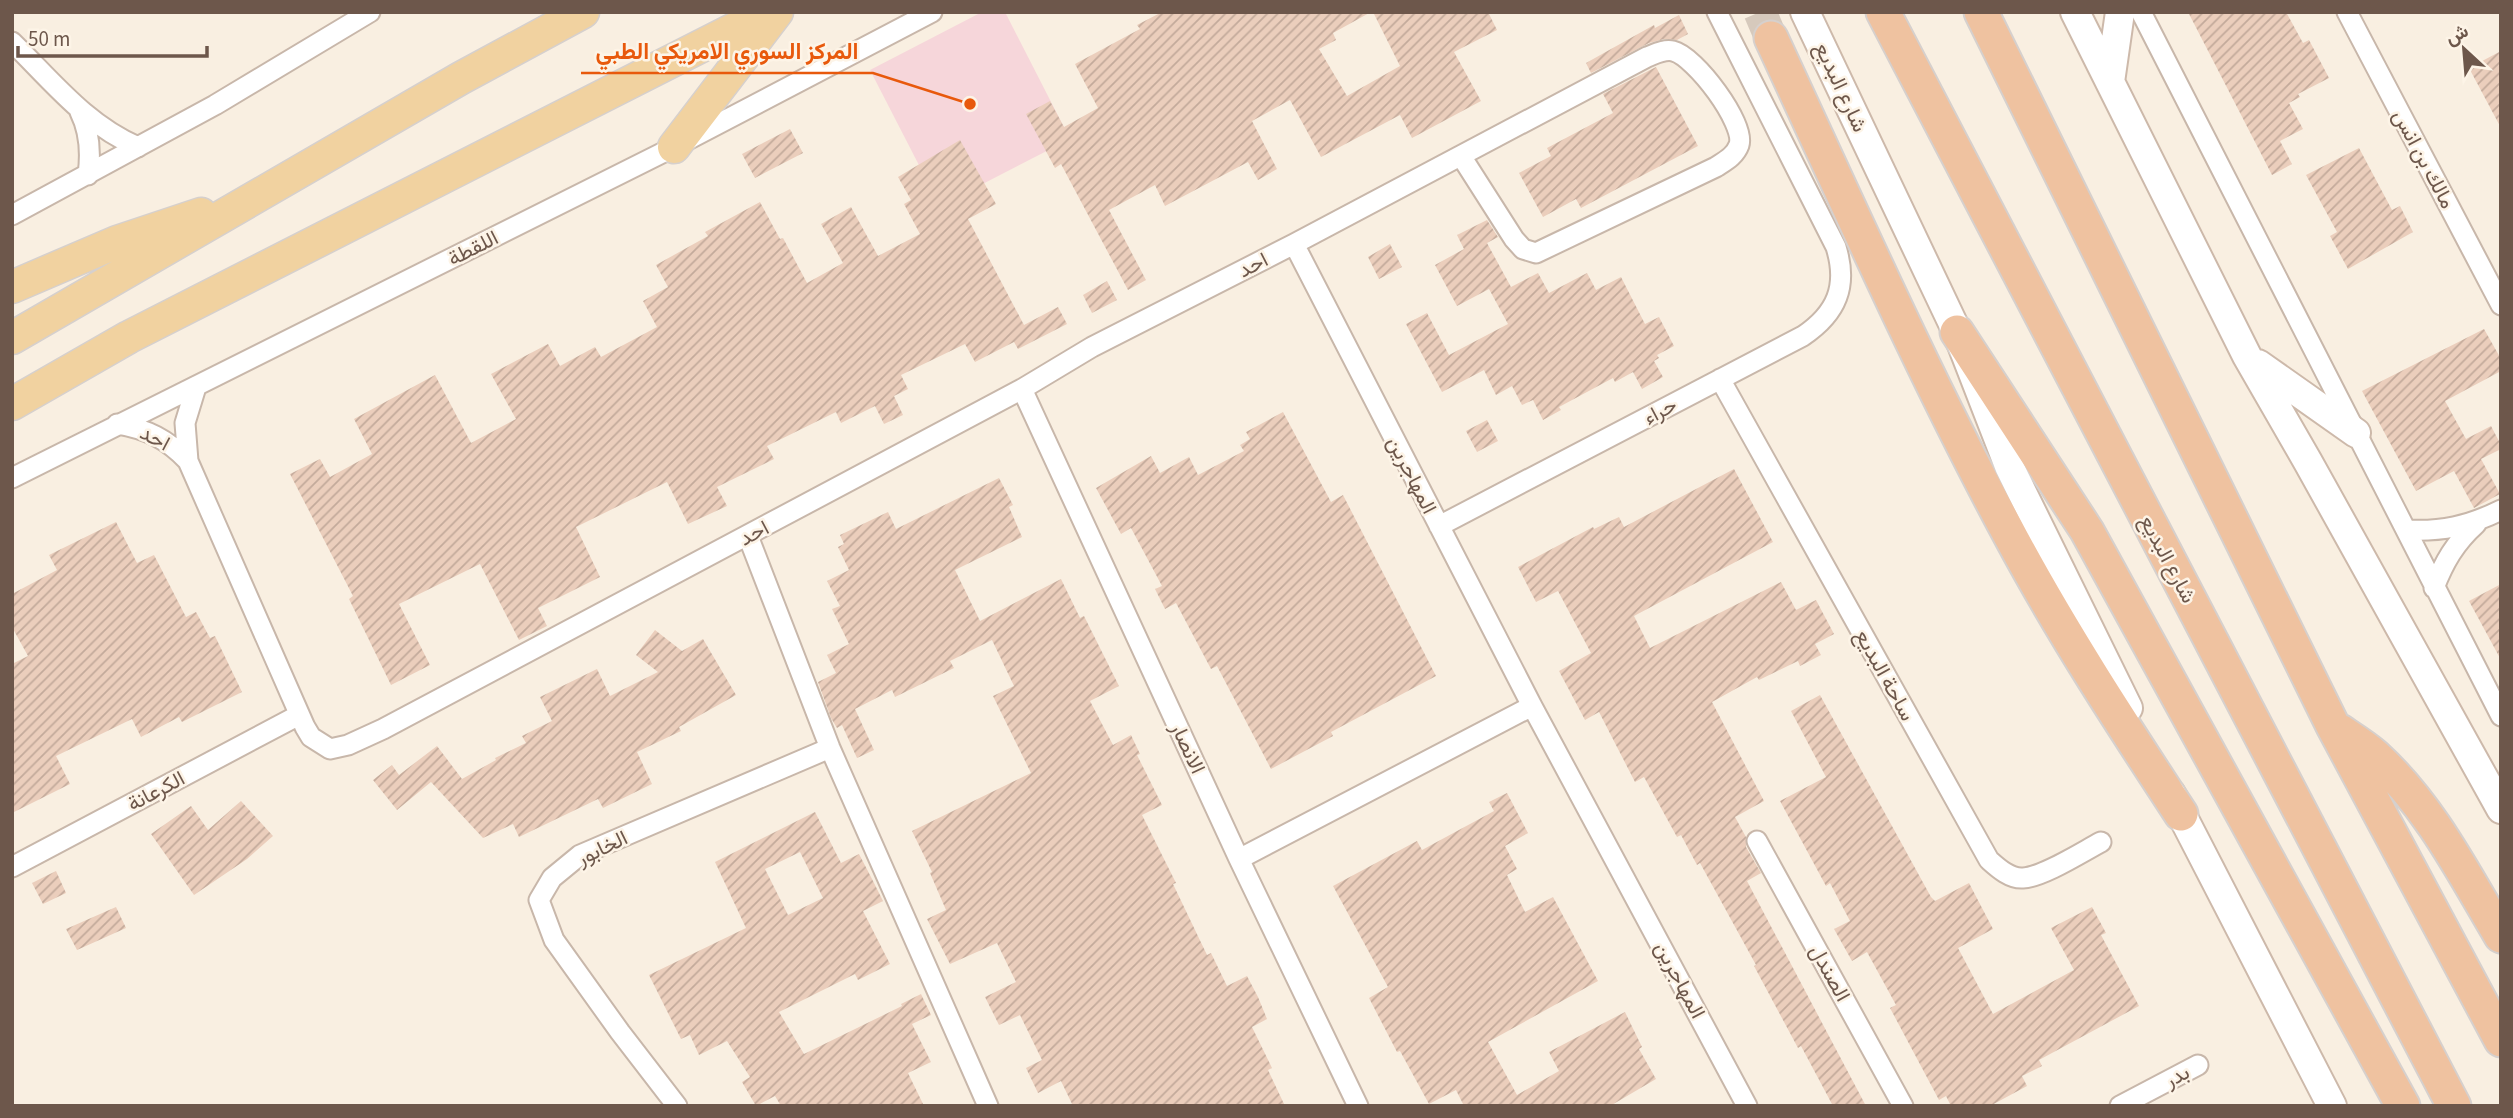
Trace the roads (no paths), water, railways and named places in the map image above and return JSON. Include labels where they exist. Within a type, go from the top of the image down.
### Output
[{"type":"highway","name":"شارع البديع","points":[[1883,12],[2454,1106]]},
{"type":"highway","points":[[1981,12],[2333,726],[2501,1040]]},
{"type":"highway","points":[[1771,38],[1926,372],[2012,540],[2084,666],[2181,814]]},
{"type":"highway","points":[[1957,332],[2087,531],[2403,1106]]},
{"type":"highway","points":[[2333,726],[2375,756],[2405,789],[2458,862],[2501,936]]},
{"type":"main road","points":[[12,338],[461,78],[583,12]]},
{"type":"main road","points":[[687,52],[731,12]]},
{"type":"main road","points":[[12,404],[129,337],[768,12]]},
{"type":"main road","points":[[674,147],[777,12]]},
{"type":"main road","name":"شارع البديع","points":[[1805,12],[1957,332],[2009,466],[2049,551],[2332,1106]]},
{"type":"main road","points":[[2075,12],[2247,356],[2501,809]]},
{"type":"main road","points":[[2110,82],[2120,12]]},
{"type":"main road","points":[[12,286],[117,242],[266,193]]},
{"type":"main road","points":[[2247,356],[2356,433]]},
{"type":"street","name":"اللقطة","points":[[12,478],[674,147],[932,12]]},
{"type":"street","name":"حراء","points":[[1439,526],[1803,336],[1824,320],[1838,297],[1841,262],[1836,247],[1717,12]]},
{"type":"street","points":[[2141,12],[2501,716]]},
{"type":"street","name":"مالك بن انس","points":[[2347,12],[2495,280],[2501,305]]},
{"type":"street","points":[[12,215],[215,105],[363,15]]},
{"type":"street","points":[[12,42],[78,108],[100,126],[138,147]]},
{"type":"street","name":"احد","points":[[196,387],[185,423],[188,461],[299,715],[311,737],[330,749],[348,745],[383,729],[1021,389],[1092,347],[1294,244],[1647,57],[1661,51],[1673,51],[1692,62],[1714,87],[1738,128],[1740,143],[1734,155],[1716,167],[1536,253],[1523,249],[1514,239],[1461,156]]},
{"type":"street","points":[[78,108],[86,127],[90,148],[88,175]]},
{"type":"street","name":"المهاجرين","points":[[1294,244],[1532,706],[1747,1106]]},
{"type":"street","name":"ساحة البديع","points":[[1720,379],[1989,860],[2001,871],[2021,878],[2038,874],[2101,842]]},
{"type":"street","name":"الانصار","points":[[1021,389],[1239,859],[1358,1106]]},
{"type":"street","name":"احد","points":[[117,424],[137,427],[156,435],[174,446],[188,461]]},
{"type":"street","points":[[2406,530],[2455,528],[2479,521],[2501,510]]},
{"type":"street","points":[[2434,588],[2444,562],[2459,539],[2479,521]]},
{"type":"street","points":[[748,536],[830,748],[988,1106]]},
{"type":"street","points":[[1239,859],[1532,706]]},
{"type":"street","name":"الكرعانة","points":[[12,867],[299,715]]},
{"type":"street","name":"الخابور","points":[[677,1106],[554,940],[539,900],[552,878],[580,855],[830,748]]},
{"type":"street","name":"الصندل","points":[[1757,841],[1903,1106]]},
{"type":"street","name":"بدر","points":[[2120,1106],[2198,1065]]},
{"type":"tunnel","points":[[1760,12],[1771,38]]},
{"type":"place","name":"المركز السوري الامريكي الطبي","points":[[970,104]]}]
